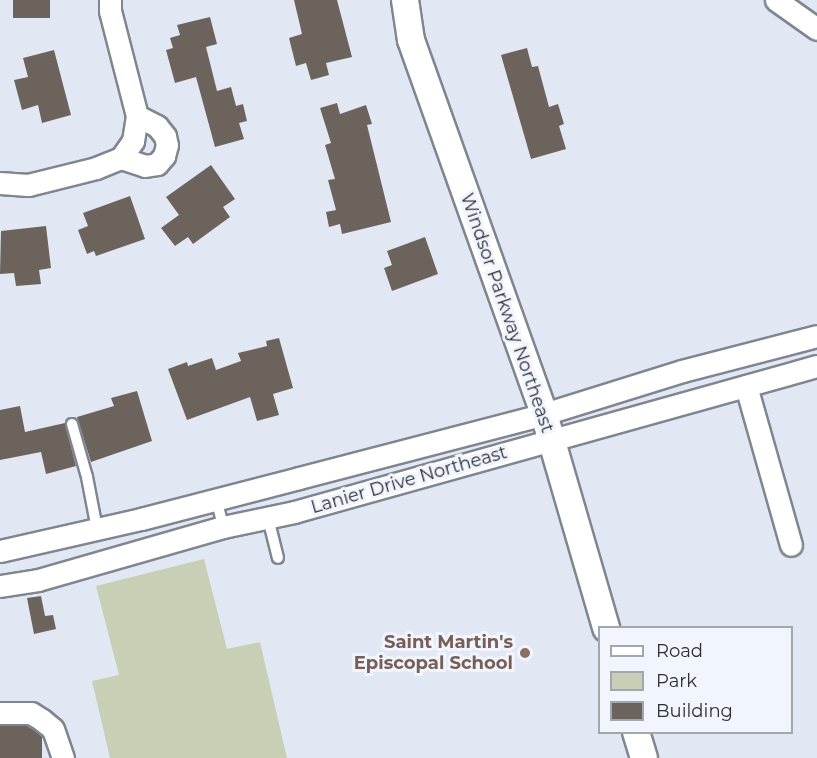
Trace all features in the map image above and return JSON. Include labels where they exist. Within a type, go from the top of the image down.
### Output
[{"type":"street","points":[[0,183],[28,184],[96,168],[121,158],[133,141],[137,116],[110,11],[110,0]]},
{"type":"street","name":"Windsor Parkway Northeast","points":[[405,0],[415,50],[544,414],[606,626]]},
{"type":"street","points":[[776,0],[817,29]]},
{"type":"street","points":[[121,158],[146,166],[157,164],[164,156],[167,145],[165,136],[157,126],[137,116]]},
{"type":"street","name":"Lanier Drive Northeast","points":[[0,551],[97,529],[544,414],[682,371],[817,336]]},
{"type":"street","name":"Lanier Drive Northeast","points":[[0,586],[38,580],[223,527],[268,518],[817,366]]},
{"type":"street","points":[[746,386],[791,545]]},
{"type":"street","points":[[0,713],[31,713],[42,720],[52,729],[63,758]]},
{"type":"street","points":[[637,734],[644,758]]},
{"type":"lane","points":[[72,424],[87,477],[97,529]]},
{"type":"lane","points":[[216,498],[223,527]]},
{"type":"lane","points":[[268,518],[278,558]]},
{"type":"green space","points":[[204,559],[227,649],[260,642],[287,758],[110,758],[92,681],[119,675],[96,586]]},
{"type":"building","points":[[13,0],[50,0],[50,18],[13,18]]},
{"type":"building","points":[[294,0],[337,0],[352,57],[326,63],[329,75],[311,80],[306,63],[296,66],[289,38],[302,34]]},
{"type":"building","points":[[210,17],[217,44],[206,47],[217,91],[231,87],[236,106],[243,104],[247,121],[239,123],[244,139],[215,147],[196,77],[175,83],[166,50],[173,48],[170,38],[180,35],[177,25]]},
{"type":"building","points":[[527,48],[532,67],[538,66],[549,107],[558,104],[564,124],[559,126],[566,149],[531,159],[501,55]]},
{"type":"building","points":[[54,50],[71,115],[42,123],[38,105],[22,110],[14,80],[28,77],[23,58]]},
{"type":"building","points":[[337,103],[340,114],[366,105],[372,124],[367,125],[391,222],[342,234],[340,224],[329,227],[326,212],[336,210],[328,180],[335,179],[325,145],[331,143],[320,108]]},
{"type":"building","points":[[211,165],[235,199],[223,207],[230,217],[193,244],[188,237],[175,246],[161,228],[179,215],[166,197]]},
{"type":"building","points":[[130,196],[145,239],[96,256],[94,251],[87,254],[78,230],[88,226],[83,213]]},
{"type":"building","points":[[46,226],[51,268],[39,270],[41,284],[16,286],[14,273],[0,274],[1,231]]},
{"type":"building","points":[[425,237],[438,274],[392,291],[384,268],[392,265],[387,251]]},
{"type":"building","points":[[279,338],[293,388],[273,394],[279,415],[257,421],[250,397],[187,420],[168,369],[187,362],[188,366],[212,358],[216,370],[241,361],[238,353],[267,346],[266,341]]},
{"type":"building","points":[[137,391],[152,441],[91,462],[77,417],[114,406],[111,398]]},
{"type":"building","points":[[20,406],[25,432],[65,423],[76,466],[46,474],[41,452],[0,460],[0,410]]},
{"type":"building","points":[[41,596],[45,616],[53,615],[56,629],[34,634],[27,598]]},
{"type":"building","points":[[0,726],[27,726],[35,730],[42,736],[42,758],[0,758]]},
{"type":"place","name":"Saint Martin's Episcopal School","points":[[525,653]]}]
